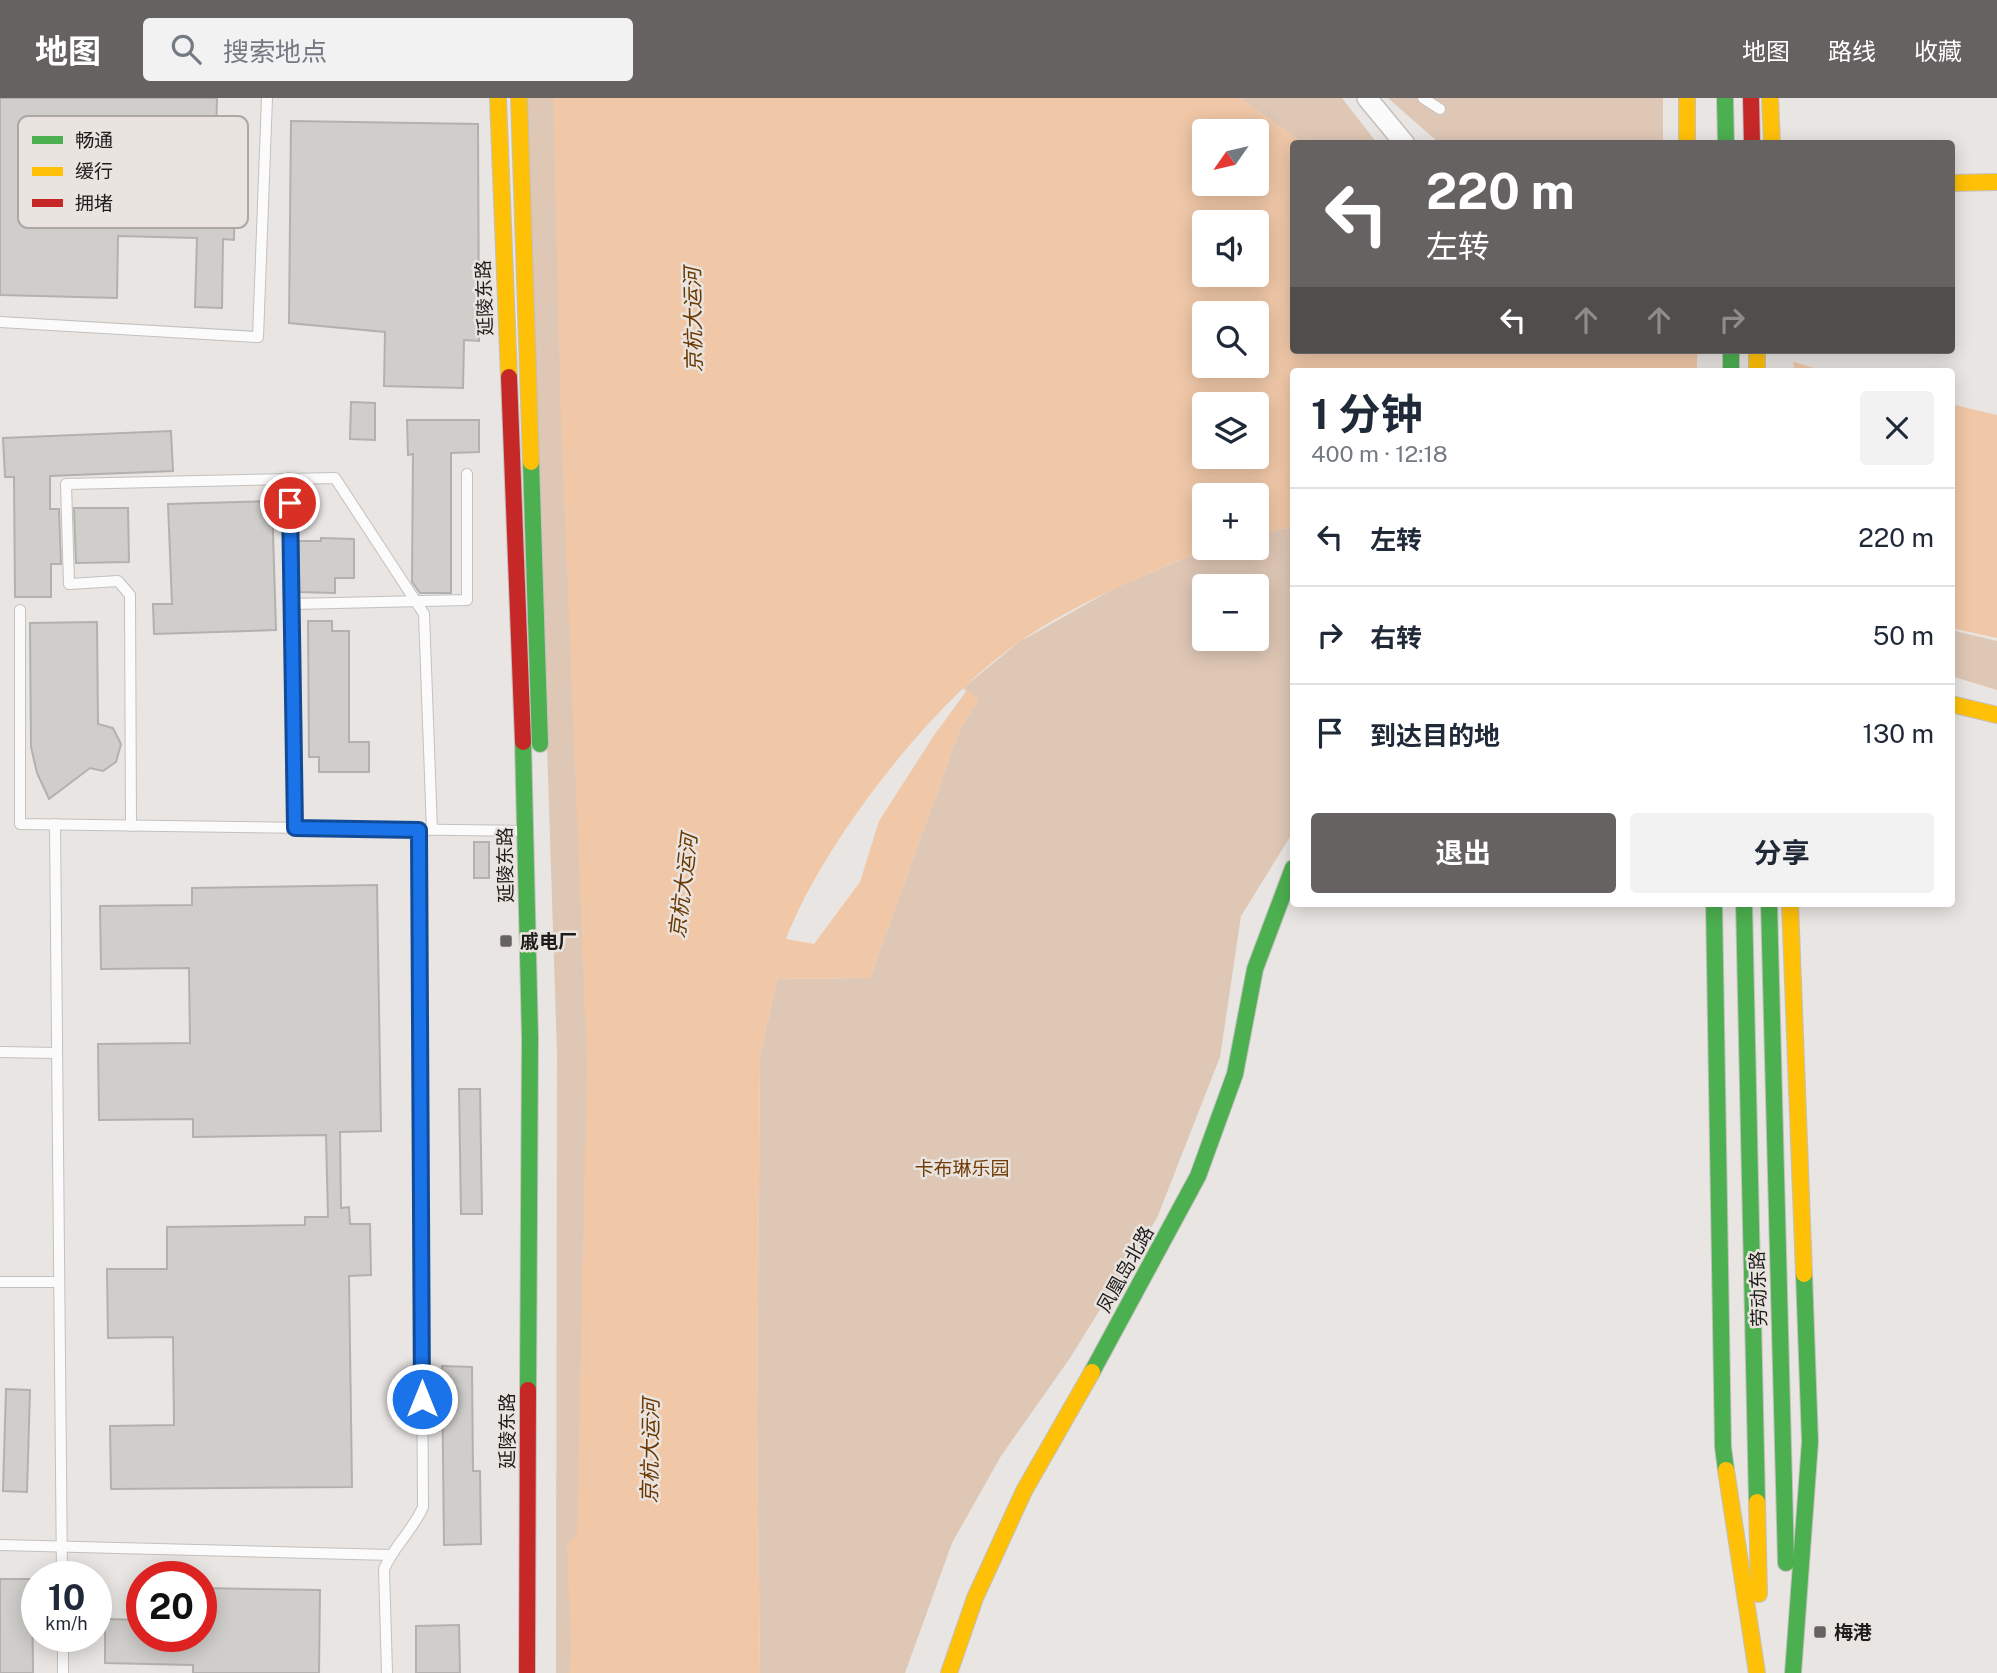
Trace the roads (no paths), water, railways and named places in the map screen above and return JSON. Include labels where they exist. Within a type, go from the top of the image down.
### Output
[{"type":"main road","name":"延陵东路","points":[[498,98],[526,831],[530,1038],[527,1673]]},
{"type":"main road","points":[[519,98],[541,763]]},
{"type":"main road","points":[[1686,98],[1687,140]]},
{"type":"main road","points":[[1725,98],[1726,140]]},
{"type":"main road","points":[[1751,98],[1752,140]]},
{"type":"main road","points":[[1770,98],[1772,140]]},
{"type":"main road","points":[[1955,183],[1997,182]]},
{"type":"main road","points":[[1955,705],[1997,715]]},
{"type":"main road","name":"凤凰岛北路","points":[[949,1673],[975,1598],[1024,1491],[1150,1269],[1199,1176],[1235,1074],[1255,969],[1290,876]]},
{"type":"main road","points":[[1714,907],[1723,1447],[1759,1673]]},
{"type":"main road","name":"劳动东路","points":[[1744,907],[1759,1673]]},
{"type":"main road","name":"劳动东路","points":[[1769,907],[1791,1673]]},
{"type":"main road","points":[[1790,907],[1810,1442],[1791,1673]]},
{"type":"main road","points":[[545,977],[546,1234]]},
{"type":"street","points":[[1367,98],[1402,140]]},
{"type":"lane","points":[[0,322],[258,337],[267,98]]},
{"type":"lane","points":[[1423,98],[1440,109]]},
{"type":"lane","points":[[292,604],[467,600],[467,474]]},
{"type":"lane","points":[[289,478],[295,828]]},
{"type":"lane","points":[[131,826],[130,595],[118,581],[69,583],[66,484],[335,478],[424,614],[432,830]]},
{"type":"lane","points":[[20,610],[20,824],[526,831]]},
{"type":"lane","points":[[55,824],[62,1561]]},
{"type":"lane","points":[[387,1673],[384,1569],[390,1555],[416,1524],[423,1507],[419,830]]},
{"type":"lane","points":[[0,1052],[57,1053]]},
{"type":"lane","points":[[0,1282],[59,1282]]},
{"type":"lane","points":[[0,1545],[390,1555]]},
{"type":"lane","points":[[63,1652],[63,1673]]},
{"type":"water","name":"京杭大运河","points":[[553,98],[1240,98],[1299,140],[1290,140],[1290,354],[1769,354],[1813,368],[1290,368],[1290,528],[1269,532],[1269,483],[1192,483],[1192,555],[1064,614],[1019,642],[986,667],[952,699],[884,776],[854,818],[826,860],[786,939],[814,944],[860,882],[879,821],[967,690],[979,700],[960,729],[870,978],[777,979],[760,1056],[757,1420],[760,1673],[569,1673],[571,1647],[567,1544],[577,1534],[587,1062],[561,422]]},
{"type":"water","points":[[1955,405],[1997,415],[1997,638],[1955,629]]},
{"type":"place","name":"戚电厂","points":[[506,941]]},
{"type":"place","name":"梅港","points":[[1820,1632]]},
{"type":"park label","name":"卡布琳乐园","points":[[962,1168]]}]
